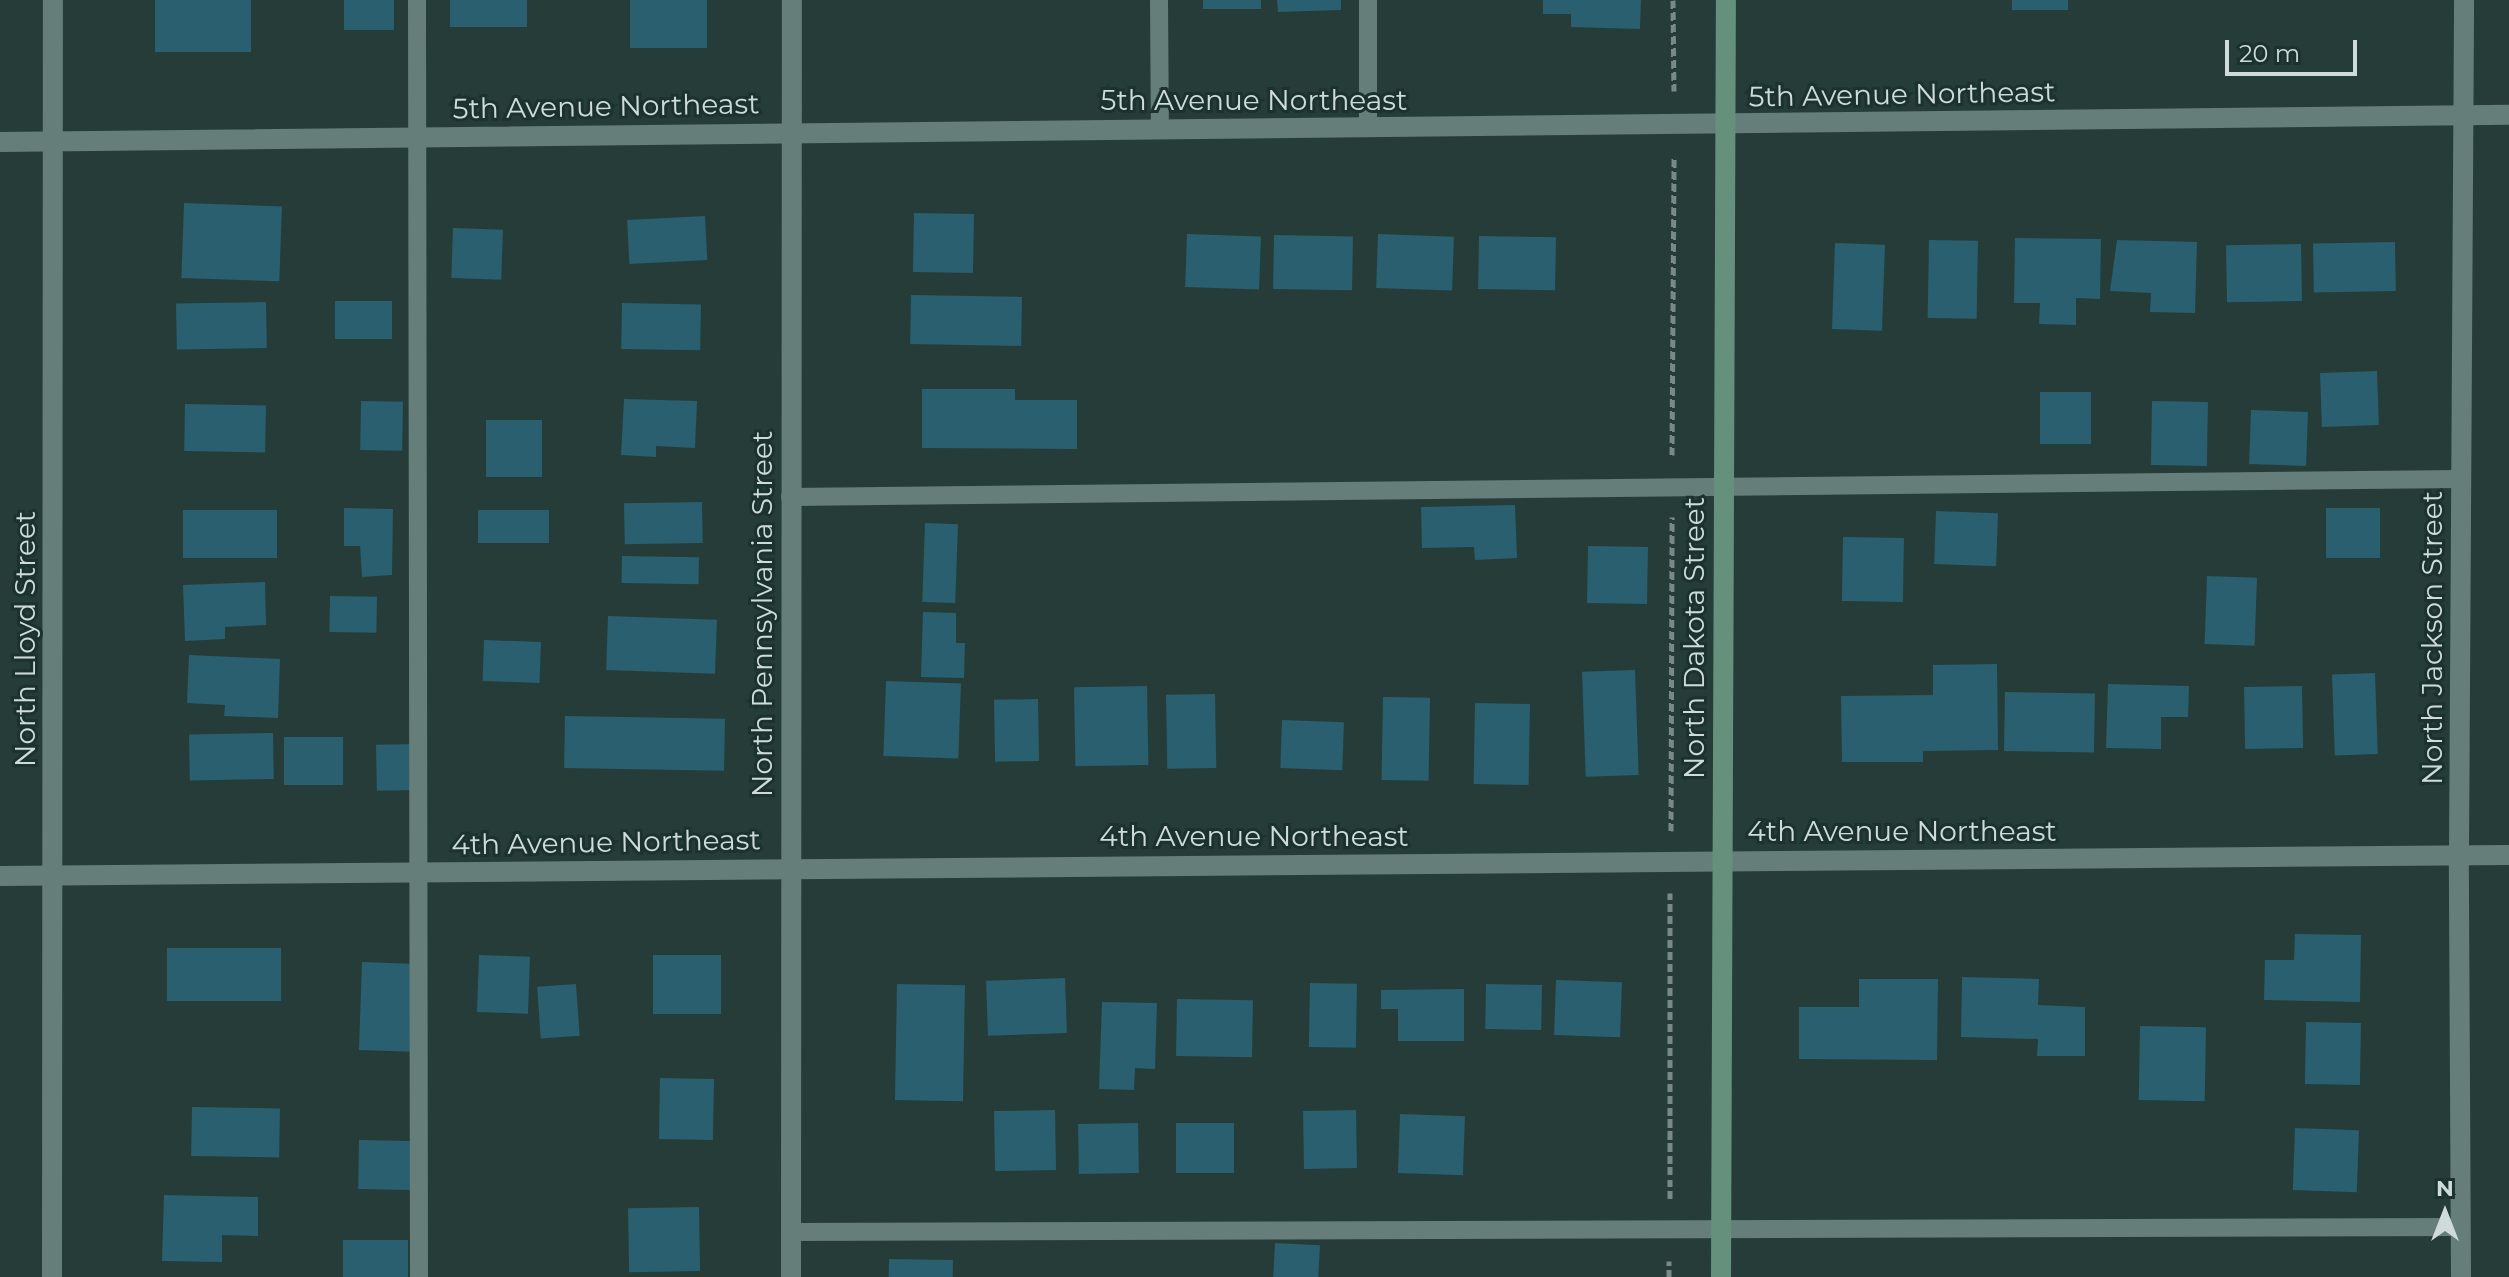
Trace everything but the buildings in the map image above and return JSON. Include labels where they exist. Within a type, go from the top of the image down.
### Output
[{"type":"street","name":"North Lloyd Street","points":[[52,1277],[53,0]]},
{"type":"street","name":"North Pennsylvania Street","points":[[791,1277],[792,0]]},
{"type":"street","name":"North Dakota Street","points":[[1721,1277],[1726,0]]},
{"type":"street","name":"North Jackson Street","points":[[2461,1277],[2459,855],[2464,0]]},
{"type":"street","name":"5th Avenue Northeast","points":[[0,142],[2509,115]]},
{"type":"street","name":"4th Avenue Northeast","points":[[0,876],[2509,855]]},
{"type":"lane","points":[[417,0],[419,1277]]},
{"type":"lane","points":[[1159,0],[1160,129]]},
{"type":"lane","points":[[1368,0],[1368,127]]},
{"type":"lane","points":[[790,497],[2461,479]]},
{"type":"lane","points":[[791,1232],[2461,1227]]},
{"type":"path","points":[[1669,1277],[1673,0]]}]
